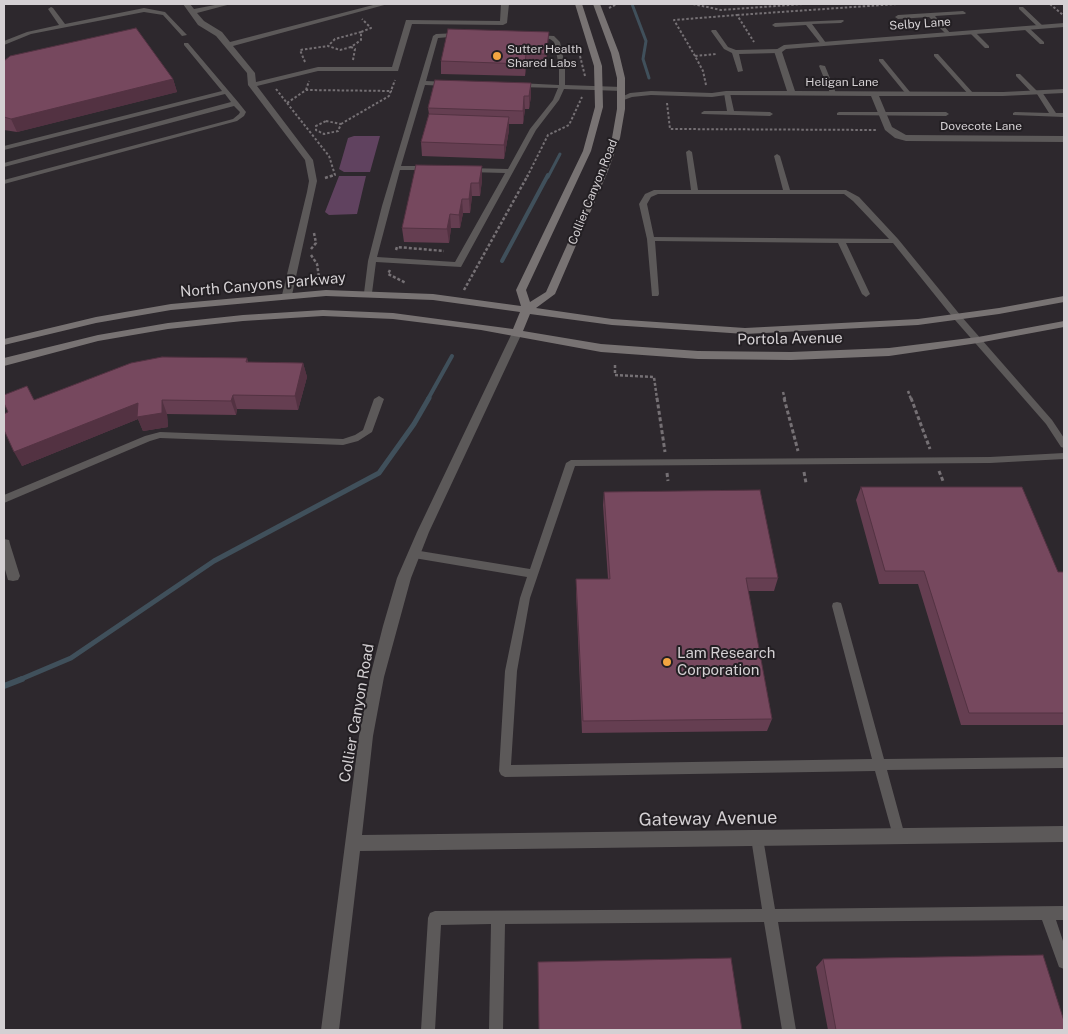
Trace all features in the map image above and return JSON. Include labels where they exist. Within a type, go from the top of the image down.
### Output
[{"type":"main road","name":"Collier Canyon Road","points":[[527,309],[521,290],[587,151],[596,121],[600,88],[598,66],[578,4]]},
{"type":"main road","name":"Collier Canyon Road","points":[[516,333],[527,309],[550,294],[610,155],[619,124],[622,94],[615,53],[596,4]]},
{"type":"main road","name":"North Canyons Parkway","points":[[4,342],[96,320],[162,309],[287,295],[368,293],[459,300],[527,309]]},
{"type":"main road","name":"Portola Avenue","points":[[527,309],[645,326],[745,331],[876,326],[958,318],[1064,298]]},
{"type":"main road","name":"North Canyons Parkway","points":[[4,362],[130,332],[210,321],[284,315],[393,316],[516,333]]},
{"type":"main road","name":"Portola Avenue","points":[[516,333],[601,348],[644,353],[791,356],[889,352],[978,340],[1064,324]]},
{"type":"street","points":[[186,4],[201,23],[219,34],[251,73],[252,85],[302,150],[312,170],[312,192],[287,295]]},
{"type":"street","points":[[192,12],[228,4]]},
{"type":"street","points":[[228,45],[384,4]]},
{"type":"street","points":[[252,85],[310,70],[395,69],[409,22],[503,24],[504,4]]},
{"type":"street","name":"Selby Lane","points":[[778,51],[794,45],[1063,26]]},
{"type":"street","points":[[778,51],[792,93]]},
{"type":"street","name":"Heligan Lane","points":[[622,94],[970,94],[1038,93],[1064,90]]},
{"type":"street","points":[[874,93],[882,114],[894,133]]},
{"type":"street","name":"Dovecote Lane","points":[[894,133],[915,139],[1064,139]]},
{"type":"street","name":"Collier Canyon Road","points":[[330,1030],[366,736],[377,677],[396,606],[414,554],[516,333]]},
{"type":"street","points":[[4,544],[8,578]]},
{"type":"street","name":"Gateway Avenue","points":[[352,843],[1064,834]]},
{"type":"lane","points":[[1021,8],[1041,27]]},
{"type":"lane","points":[[51,10],[63,26]]},
{"type":"lane","points":[[4,43],[29,33],[131,11],[156,10],[165,14],[184,35]]},
{"type":"lane","points":[[898,17],[963,12]]},
{"type":"lane","points":[[931,15],[948,34]]},
{"type":"lane","points":[[775,26],[841,21]]},
{"type":"lane","points":[[808,23],[823,43]]},
{"type":"lane","points":[[1026,28],[1042,43]]},
{"type":"lane","points":[[714,31],[726,48],[736,52],[778,51]]},
{"type":"lane","points":[[972,32],[987,47]]},
{"type":"lane","points":[[368,293],[373,258],[436,36],[466,35]]},
{"type":"lane","points":[[373,258],[458,265],[533,129],[556,100],[562,86],[562,66],[554,38],[523,36]]},
{"type":"lane","points":[[4,182],[235,120],[242,115],[236,104],[186,44]]},
{"type":"lane","points":[[736,52],[740,71]]},
{"type":"lane","points":[[936,55],[970,94]]},
{"type":"lane","points":[[881,60],[908,93]]},
{"type":"lane","points":[[822,66],[833,93]]},
{"type":"lane","points":[[1018,75],[1038,93],[1054,115]]},
{"type":"lane","points":[[422,83],[459,84]]},
{"type":"lane","points":[[506,85],[600,88],[622,94]]},
{"type":"lane","points":[[4,148],[226,92]]},
{"type":"lane","points":[[726,93],[731,113]]},
{"type":"lane","points":[[4,165],[236,104]]},
{"type":"lane","points":[[704,113],[770,114]]},
{"type":"lane","points":[[839,114],[946,114]]},
{"type":"lane","points":[[1016,114],[1064,115]]},
{"type":"lane","points":[[48,136],[64,166]]},
{"type":"lane","points":[[689,152],[695,192]]},
{"type":"lane","points":[[777,156],[788,192]]},
{"type":"lane","points":[[397,168],[435,169]]},
{"type":"lane","points":[[463,170],[510,171]]},
{"type":"lane","points":[[655,294],[651,239],[643,204],[648,196],[658,192],[846,192],[856,199],[895,241],[958,318],[1049,422],[1064,444]]},
{"type":"lane","points":[[651,239],[895,241]]},
{"type":"lane","points":[[841,240],[866,294]]},
{"type":"lane","points":[[4,499],[148,438],[160,435],[343,442],[358,438],[367,432],[379,399]]},
{"type":"lane","points":[[1064,456],[990,460],[571,462],[532,574],[511,671],[505,771],[1064,762]]},
{"type":"lane","points":[[414,554],[532,574]]},
{"type":"lane","points":[[837,606],[899,836]]},
{"type":"lane","points":[[758,838],[789,1030]]},
{"type":"lane","points":[[1047,914],[1064,962]]},
{"type":"lane","points":[[428,1030],[435,918],[1064,914]]},
{"type":"lane","points":[[496,1030],[498,918]]},
{"type":"path","points":[[693,4],[699,7],[721,10],[803,4]]},
{"type":"path","points":[[737,15],[897,4]]},
{"type":"path","points":[[1050,4],[1064,16]]},
{"type":"path","points":[[328,46],[335,39],[371,28],[354,12]]},
{"type":"path","points":[[310,70],[300,50],[328,46],[340,50],[351,47],[361,40],[361,32]]},
{"type":"path","points":[[351,47],[355,49],[351,69]]},
{"type":"path","points":[[580,52],[585,79]]},
{"type":"path","points":[[706,85],[703,71],[695,56],[736,52]]},
{"type":"path","points":[[311,131],[316,130],[324,134],[338,131],[341,124],[389,96],[396,77],[395,69]]},
{"type":"path","points":[[283,86],[275,88],[288,103],[306,90],[309,83],[307,79]]},
{"type":"path","points":[[459,300],[513,205],[548,134],[569,125],[584,94],[600,88]]},
{"type":"path","points":[[306,90],[392,92]]},
{"type":"path","points":[[666,98],[670,129],[894,133]]},
{"type":"path","points":[[316,130],[316,126],[326,121],[341,124]]},
{"type":"path","points":[[615,366],[615,376],[654,377],[668,481]]},
{"type":"path","points":[[908,391],[943,481]]},
{"type":"path","points":[[782,392],[806,483]]},
{"type":"shaded area","points":[[354,136],[380,136],[370,172],[344,172],[339,169],[348,138]]},
{"type":"shaded area","points":[[339,176],[366,176],[357,214],[329,215],[325,212]]},
{"type":"building","points":[[136,28],[173,79],[11,119],[4,117],[4,61],[10,56]]},
{"type":"building","points":[[448,29],[549,32],[546,54],[526,54],[525,64],[441,61]]},
{"type":"building","points":[[435,80],[531,83],[529,96],[524,96],[523,111],[428,108]]},
{"type":"building","points":[[429,114],[509,117],[504,145],[421,142]]},
{"type":"building","points":[[416,165],[482,166],[479,183],[471,183],[469,199],[462,199],[459,215],[450,214],[447,229],[402,228]]},
{"type":"building","points":[[162,357],[247,358],[246,362],[303,363],[295,396],[233,395],[231,401],[162,400],[162,413],[137,417],[138,403],[14,452],[4,430],[4,414],[8,412],[4,403],[4,395],[27,386],[34,400],[131,363]]},
{"type":"building","points":[[861,487],[1022,487],[1058,572],[1064,572],[1064,713],[969,713],[924,571],[885,571]]},
{"type":"building","name":"Lam Research Corporation","points":[[760,490],[778,578],[746,578],[772,719],[583,721],[576,579],[610,579],[604,492]]},
{"type":"building","points":[[1043,955],[1064,1021],[1064,1030],[836,1030],[823,959]]},
{"type":"building","points":[[731,958],[742,1030],[539,1030],[538,962]]},
{"type":"waterway","points":[[632,4],[646,41],[643,59],[649,78]]},
{"type":"waterway","points":[[548,177],[560,154]]},
{"type":"waterway","points":[[502,261],[548,175]]},
{"type":"waterway","points":[[428,399],[452,356]]},
{"type":"waterway","points":[[19,680],[71,658],[214,561],[379,473],[414,424],[429,398]]},
{"type":"waterway","points":[[4,686],[22,679]]},
{"type":"place","name":"Sutter Health Shared Labs","points":[[497,56]]},
{"type":"place","name":"Lam Research Corporation","points":[[667,662]]}]
